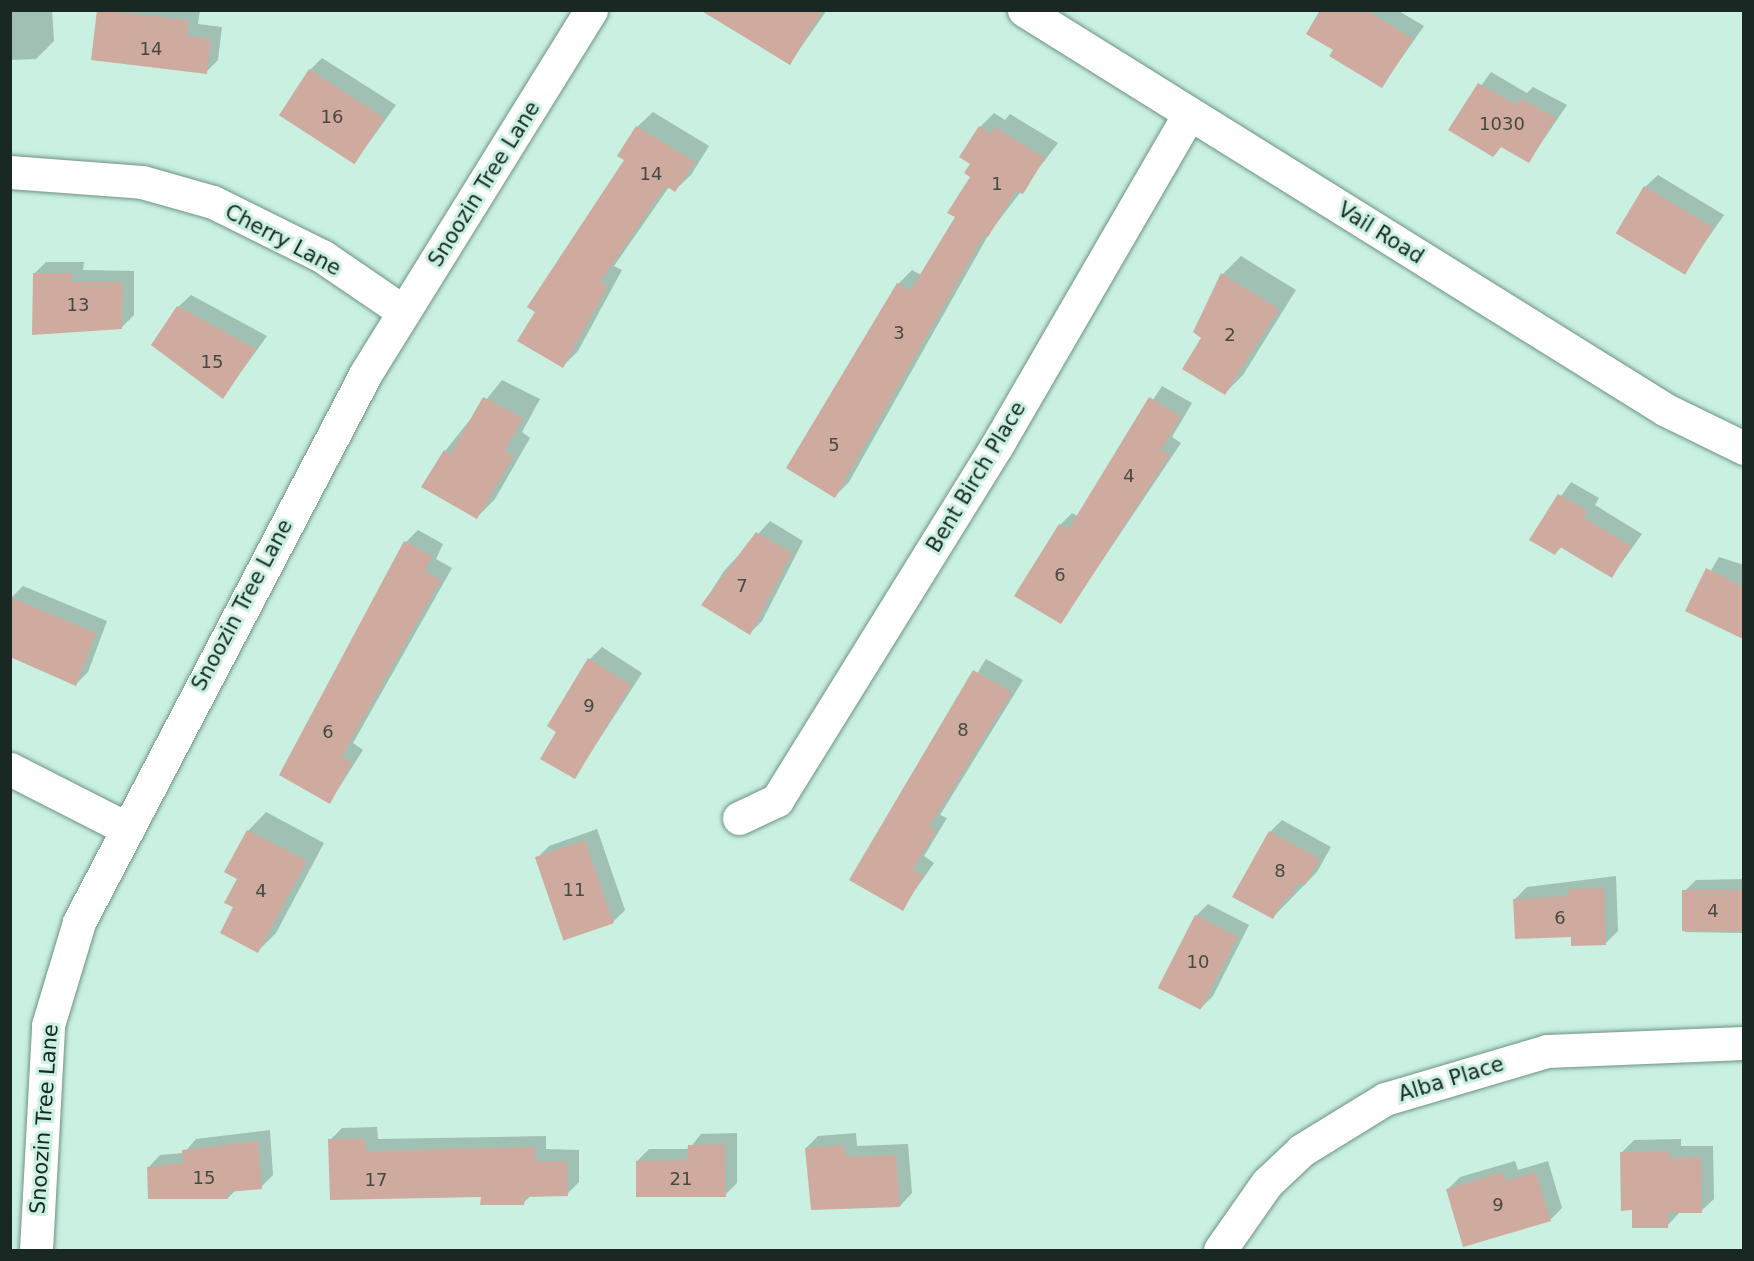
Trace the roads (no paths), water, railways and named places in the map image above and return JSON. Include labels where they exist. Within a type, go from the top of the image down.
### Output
[{"type":"street","name":"Snoozin Tree Lane","points":[[36,1251],[48,1025],[78,922],[261,567],[404,312],[591,10]]},
{"type":"street","name":"Vail Road","points":[[1024,10],[1666,410],[1743,447]]},
{"type":"street","name":"Bent Birch Place","points":[[739,818],[777,800],[996,447],[1189,114]]},
{"type":"street","name":"Cherry Lane","points":[[10,172],[142,182],[213,202],[322,256],[404,312]]},
{"type":"street","points":[[10,770],[126,828]]},
{"type":"street","name":"Alba Place","points":[[1220,1251],[1267,1183],[1302,1150],[1385,1099],[1547,1051],[1743,1043]]}]
